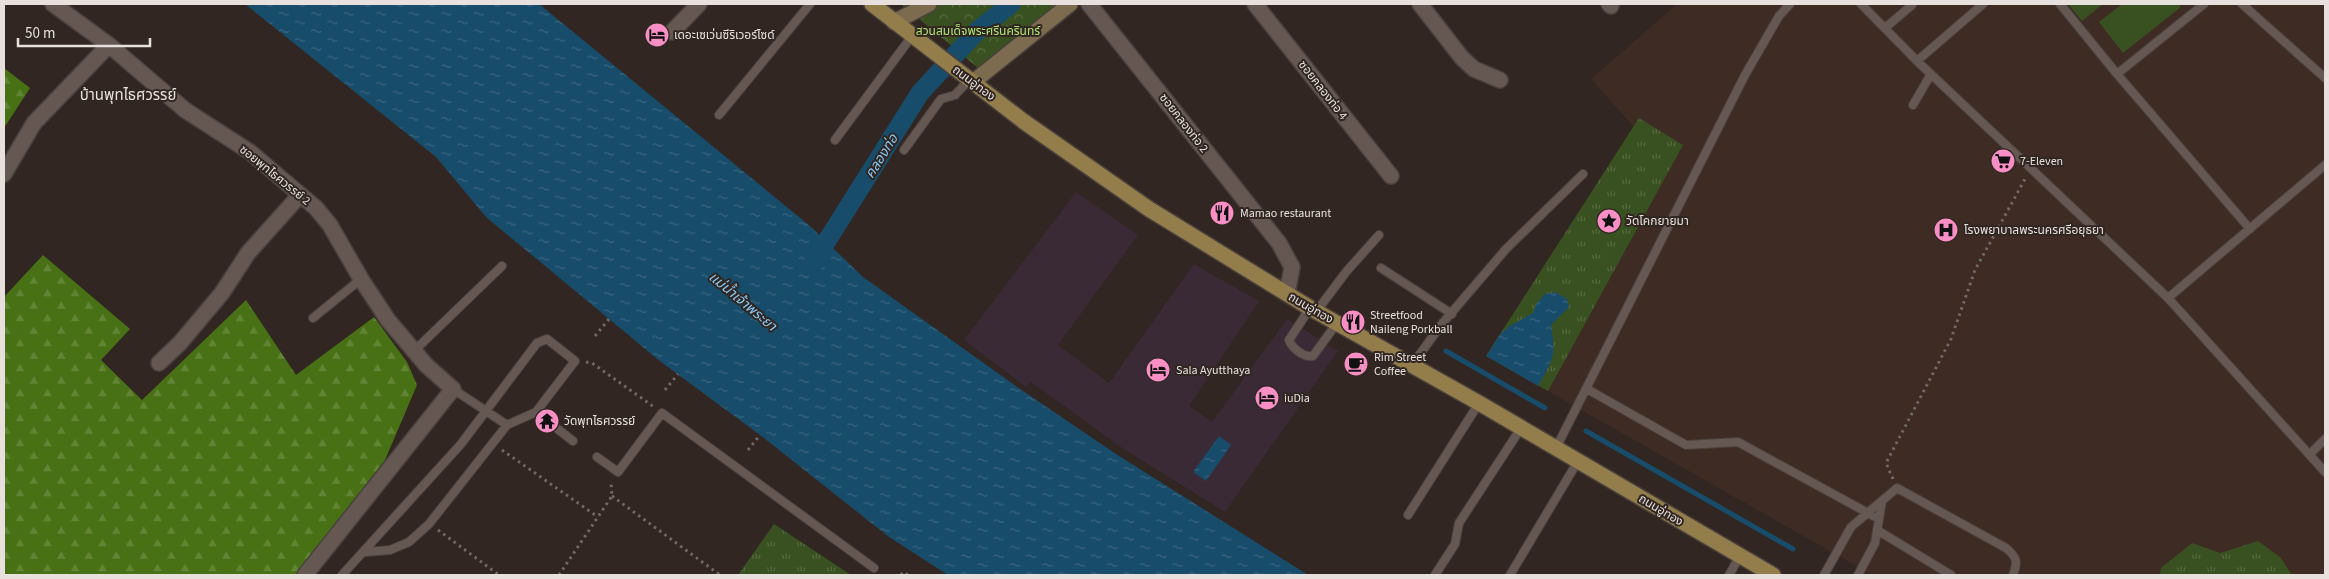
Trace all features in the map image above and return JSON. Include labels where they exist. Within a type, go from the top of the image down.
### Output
[{"type":"main road","name":"ถนนอู่ทอง","points":[[872,4],[1023,121],[1150,209],[1313,310],[1479,403],[1773,575]]},
{"type":"street","name":"ซอยพุทไธศวรรย์ 2","points":[[53,4],[109,45],[185,110],[250,152],[316,208],[330,225],[361,279],[388,320],[426,364],[453,389]]},
{"type":"street","points":[[672,32],[699,4]]},
{"type":"street","points":[[894,22],[930,4]]},
{"type":"street","points":[[968,79],[1070,4]]},
{"type":"street","name":"ซอยคลองท่อ 2","points":[[1089,4],[1279,243],[1292,267],[1287,294]]},
{"type":"street","name":"ซอยคลองท่อ 4","points":[[1255,4],[1391,176]]},
{"type":"street","points":[[1420,4],[1462,58],[1474,69],[1500,80]]},
{"type":"street","points":[[4,174],[34,123],[109,45]]},
{"type":"street","points":[[159,363],[180,343],[222,293],[248,252],[300,195]]},
{"type":"street","points":[[305,575],[453,389]]},
{"type":"lane","points":[[719,115],[810,4]]},
{"type":"lane","points":[[1556,448],[1745,75],[1779,16],[1790,4]]},
{"type":"lane","points":[[1861,4],[1931,74],[2168,298],[2238,379],[2325,472]]},
{"type":"lane","points":[[1918,61],[1983,4]]},
{"type":"lane","points":[[2060,4],[2116,74],[2250,228]]},
{"type":"lane","points":[[2116,74],[2204,4]]},
{"type":"lane","points":[[2242,4],[2325,78]]},
{"type":"lane","points":[[1885,28],[1912,5]]},
{"type":"lane","points":[[835,140],[912,36]]},
{"type":"lane","points":[[1913,105],[1931,74]]},
{"type":"lane","points":[[904,150],[941,99],[955,95],[968,79]]},
{"type":"lane","points":[[2168,298],[2325,164]]},
{"type":"lane","points":[[1412,365],[1506,249],[1583,174]]},
{"type":"lane","points":[[1337,323],[1312,356],[1309,357],[1293,347],[1289,340],[1378,235]]},
{"type":"lane","points":[[415,350],[502,266]]},
{"type":"lane","points":[[1381,268],[1452,314]]},
{"type":"lane","points":[[313,318],[361,279]]},
{"type":"lane","points":[[342,575],[365,552],[461,444],[537,343],[547,339],[575,361],[536,412],[506,425],[429,524],[409,542],[390,550],[365,552]]},
{"type":"lane","points":[[453,389],[506,425]]},
{"type":"lane","points":[[1587,389],[1686,445],[1738,442],[1879,519]]},
{"type":"lane","points":[[1408,515],[1479,403]]},
{"type":"lane","points":[[536,412],[574,441]]},
{"type":"lane","points":[[597,457],[618,472],[662,413],[874,568]]},
{"type":"lane","points":[[1435,575],[1455,544],[1459,523],[1520,428]]},
{"type":"lane","points":[[2310,454],[2325,439]]},
{"type":"lane","points":[[1510,575],[1578,461]]},
{"type":"lane","points":[[1824,575],[1851,527],[1897,488],[2006,548],[2015,555],[2017,564],[2013,575]]},
{"type":"lane","points":[[1858,575],[1875,543],[1882,501]]},
{"type":"lane","points":[[1877,530],[1951,575]]},
{"type":"lane","points":[[1729,575],[1740,556]]},
{"type":"path","points":[[1897,488],[1886,463],[1951,338],[1975,270],[2031,168]]},
{"type":"path","points":[[595,336],[609,319]]},
{"type":"path","points":[[575,361],[592,363],[662,413]]},
{"type":"path","points":[[665,390],[678,374]]},
{"type":"path","points":[[748,450],[760,435]]},
{"type":"path","points":[[492,443],[598,517]]},
{"type":"path","points":[[559,575],[612,496],[611,481],[618,472]]},
{"type":"path","points":[[612,496],[720,575]]},
{"type":"path","points":[[429,524],[499,575]]},
{"type":"path","points":[[901,575],[903,572],[908,575]]},
{"type":"shaded area","name":"โรงพยาบาลพระนครศรีอยุธยา","points":[[1677,4],[2325,4],[2325,575],[1872,575],[1486,356],[1634,127],[1591,79]]},
{"type":"shaded area","points":[[1076,192],[1138,235],[1058,345],[1109,383],[1194,264],[1259,301],[1189,406],[1212,422],[1287,319],[1338,351],[1225,512],[1122,448],[1031,382],[1026,387],[964,340]]},
{"type":"green space","name":"สวนสมเด็จพระศรีนครินทร์","points":[[901,4],[1057,4],[978,68]]},
{"type":"green space","points":[[2068,4],[2103,4],[2082,21]]},
{"type":"green space","points":[[2122,4],[2178,4],[2181,7],[2123,53],[2099,22]]},
{"type":"green space","points":[[4,68],[30,88],[4,128]]},
{"type":"green space","points":[[1639,118],[1683,145],[1548,391],[1486,356]]},
{"type":"green space","points":[[43,255],[130,329],[101,360],[142,400],[246,300],[296,375],[374,317],[407,362],[417,385],[385,460],[297,575],[4,575],[4,297]]},
{"type":"green space","points":[[774,524],[851,575],[738,575]]},
{"type":"green space","points":[[2258,541],[2280,557],[2292,575],[2160,575],[2161,568],[2192,543],[2220,553]]},
{"type":"water","name":"แม่น้ำเจ้าพระยา","points":[[245,4],[539,4],[810,226],[863,277],[1023,391],[1116,454],[1308,575],[948,575],[889,537],[760,435],[661,362],[486,217],[436,157]]},
{"type":"water","points":[[1555,292],[1567,299],[1569,307],[1551,325],[1552,357],[1538,386],[1486,356],[1501,333],[1533,313],[1537,303],[1545,294]]},
{"type":"water","points":[[1219,436],[1231,445],[1206,481],[1193,472]]},
{"type":"waterway","name":"คลองท่อ","points":[[813,263],[920,93],[977,31],[1011,4]]},
{"type":"waterway","points":[[1446,351],[1545,408]]},
{"type":"waterway","points":[[1586,431],[1793,549]]},
{"type":"place","name":"เดอะเซเว่นซีริเวอร์ไซด์","points":[[657,35]]},
{"type":"place","name":"7-Eleven","points":[[2003,161]]},
{"type":"place","name":"Mamao restaurant","points":[[1222,213]]},
{"type":"place","name":"วัดโคกยายมา","points":[[1609,221]]},
{"type":"place","name":"โรงพยาบาลพระนครศรีอยุธยา","points":[[1946,230]]},
{"type":"place","name":"Streetfood Naileng Porkball","points":[[1353,322]]},
{"type":"place","name":"Rim Street Coffee","points":[[1356,364]]},
{"type":"place","name":"Sala Ayutthaya","points":[[1158,370]]},
{"type":"place","name":"iuDia","points":[[1267,398]]},
{"type":"place","name":"วัดพุทไธศวรรย์","points":[[547,421]]},
{"type":"district","name":"บ้านพุทไธศวรรย์","points":[[128,95]]}]
